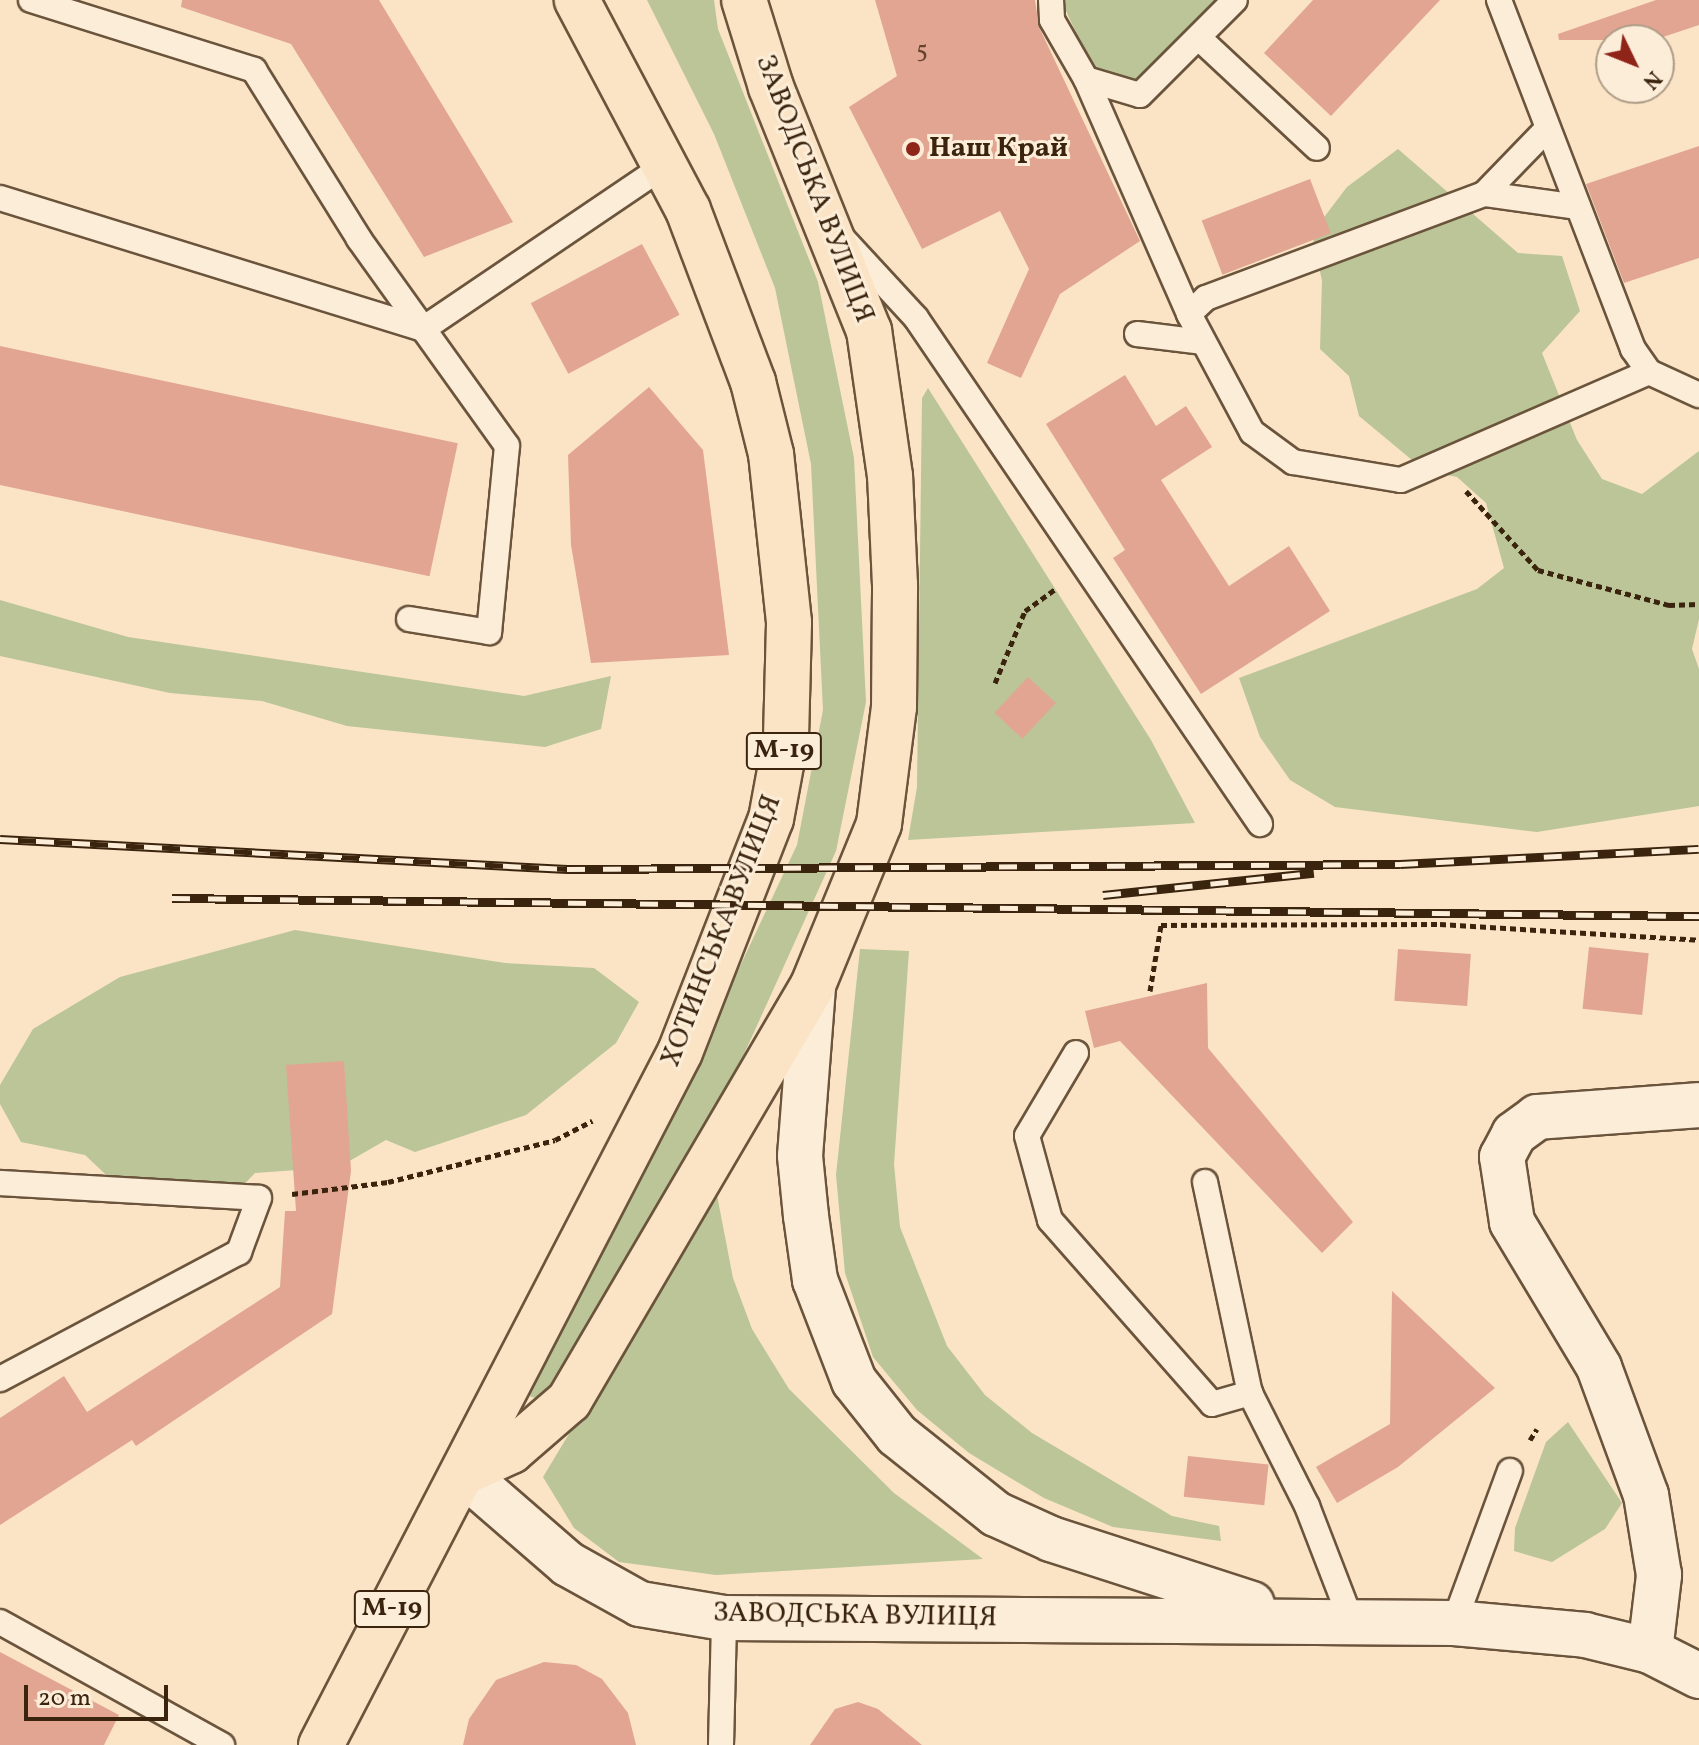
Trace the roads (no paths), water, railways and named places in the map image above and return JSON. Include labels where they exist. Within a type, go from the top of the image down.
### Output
[{"type":"highway","name":"ХОТИНСЬКА ВУЛИЦЯ","points":[[321,1745],[680,1052],[771,819],[786,738],[789,622],[771,454],[724,290],[665,165],[577,0]]},
{"type":"highway","name":"ЗАВОДСЬКА ВУЛИЦЯ","points":[[744,0],[771,87],[831,225],[869,331],[890,476],[894,707],[879,824],[813,985]]},
{"type":"highway","points":[[463,1473],[511,1451],[569,1401],[813,985]]},
{"type":"main road","name":"ЗАВОДСЬКА ВУЛИЦЯ","points":[[813,985],[803,1044],[803,1186],[815,1280],[854,1381],[897,1435],[996,1514],[1051,1539],[1293,1616]]},
{"type":"main road","points":[[1650,1651],[1659,1575],[1646,1495],[1599,1367],[1512,1222],[1502,1157],[1537,1117],[1699,1105]]},
{"type":"main road","name":"ЗАВОДСЬКА ВУЛИЦЯ","points":[[463,1473],[568,1564],[640,1604],[724,1618],[1293,1616],[1454,1623],[1585,1635],[1650,1651],[1699,1676]]},
{"type":"lane","points":[[31,0],[254,70],[423,329],[507,446],[489,632],[409,619]]},
{"type":"lane","points":[[1051,0],[1052,20],[1086,79],[1202,342],[1252,432],[1293,462],[1401,480],[1649,372]]},
{"type":"lane","points":[[1086,79],[1140,95],[1235,0]]},
{"type":"lane","points":[[1499,0],[1578,207],[1649,372],[1699,395]]},
{"type":"lane","points":[[1199,38],[1317,148]]},
{"type":"lane","points":[[1189,314],[1206,298],[1484,194],[1547,129]]},
{"type":"lane","points":[[423,329],[665,165]]},
{"type":"lane","points":[[1484,194],[1578,207]]},
{"type":"lane","points":[[0,198],[423,329]]},
{"type":"lane","points":[[831,225],[916,318],[1082,570],[1260,824]]},
{"type":"lane","points":[[1137,334],[1202,342]]},
{"type":"lane","points":[[1076,1053],[1027,1136],[1050,1220],[1212,1404],[1250,1393]]},
{"type":"lane","points":[[1205,1182],[1250,1393],[1307,1506],[1351,1620]]},
{"type":"lane","points":[[0,1183],[259,1198],[239,1252],[0,1379]]},
{"type":"lane","points":[[1454,1623],[1510,1471]]},
{"type":"lane","points":[[721,1745],[728,1713],[724,1618]]},
{"type":"lane","points":[[0,1622],[222,1745]]},
{"type":"railway","points":[[0,839],[567,869],[1400,864],[1699,849]]},
{"type":"railway","points":[[1103,895],[1314,873]]},
{"type":"railway","points":[[172,898],[1699,916]]},
{"type":"place","name":"Наш Край","points":[[913,149]]}]
